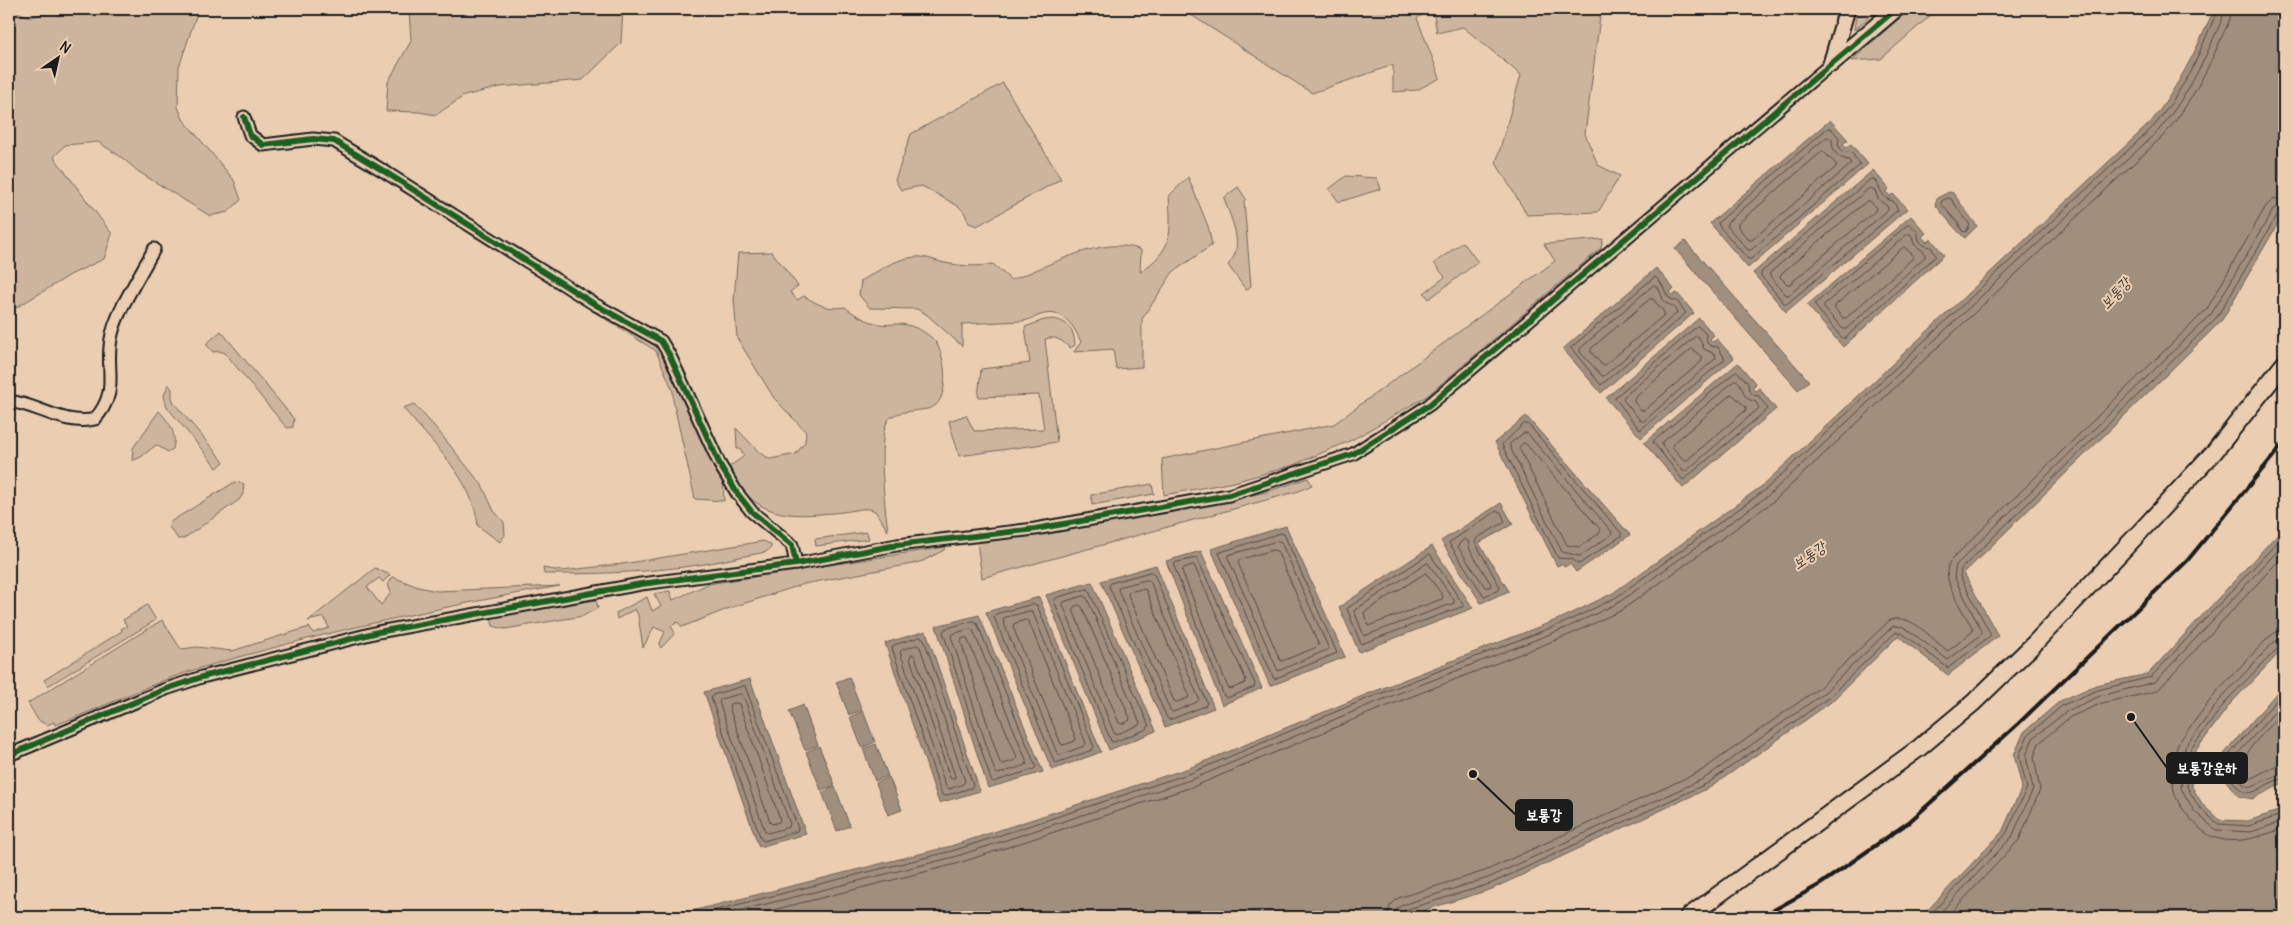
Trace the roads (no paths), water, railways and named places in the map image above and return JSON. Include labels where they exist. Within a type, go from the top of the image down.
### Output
[{"type":"main road","points":[[1688,917],[1919,748],[1973,703],[2034,644],[2214,452],[2284,364]]},
{"type":"street","points":[[1830,64],[1847,9]]},
{"type":"street","points":[[9,755],[166,689],[202,677],[378,632],[641,584],[796,564],[896,545],[1035,528],[1229,495],[1354,454],[1429,405],[1896,9]]},
{"type":"street","points":[[244,117],[250,135],[263,145],[313,139],[334,141],[596,305],[661,341],[670,356],[720,465],[737,493],[752,512],[792,545],[796,564]]},
{"type":"street","points":[[9,401],[26,404],[63,419],[82,422],[95,419],[108,402],[111,382],[110,339],[117,318],[154,249]]},
{"type":"water","points":[[2214,9],[2284,9],[2284,213],[2222,320],[1964,573],[1998,636],[1948,675],[1898,636],[1831,702],[1711,787],[1492,889],[1403,917],[668,917],[951,846],[1189,768],[1365,695],[1564,617],[1613,593],[1762,486],[2151,122],[2170,95],[2186,67]]},
{"type":"water","points":[[1830,120],[1848,140],[1843,144],[1846,148],[1851,144],[1868,164],[1748,268],[1710,223]]},
{"type":"water","points":[[1873,170],[1889,189],[1886,192],[1890,196],[1893,194],[1907,209],[1786,312],[1753,273]]},
{"type":"water","points":[[1949,192],[1953,193],[1977,226],[1965,238],[1935,204],[1937,198]]},
{"type":"water","points":[[1911,216],[1926,233],[1922,237],[1927,242],[1931,239],[1944,255],[1843,347],[1807,305]]},
{"type":"water","points":[[1685,241],[1809,381],[1798,390],[1675,249]]},
{"type":"water","points":[[1656,268],[1674,289],[1670,292],[1673,295],[1677,293],[1694,313],[1601,393],[1563,349]]},
{"type":"water","points":[[1699,318],[1714,335],[1710,339],[1713,342],[1717,339],[1734,358],[1641,438],[1606,398]]},
{"type":"water","points":[[1738,363],[1756,384],[1752,388],[1755,391],[1759,388],[1776,409],[1683,488],[1644,443]]},
{"type":"water","points":[[1526,416],[1630,535],[1576,572],[1570,564],[1564,567],[1562,564],[1557,566],[1495,442]]},
{"type":"water","points":[[1501,503],[1513,524],[1479,543],[1509,591],[1481,603],[1441,541]]},
{"type":"water","points":[[1286,526],[1345,657],[1270,686],[1211,549]]},
{"type":"water","points":[[2284,527],[2284,648],[2231,703],[2194,753],[2192,787],[2203,805],[2219,820],[2248,821],[2284,809],[2284,917],[1921,917],[2002,832],[2022,787],[2014,755],[2024,732],[2060,701],[2096,685],[2148,674]]},
{"type":"water","points":[[1432,546],[1473,608],[1359,652],[1339,607]]},
{"type":"water","points":[[1201,551],[1262,688],[1222,705],[1166,561]]},
{"type":"water","points":[[1156,565],[1214,708],[1165,727],[1101,581]]},
{"type":"water","points":[[1092,582],[1156,731],[1109,750],[1046,595]]},
{"type":"water","points":[[1039,597],[1101,752],[1052,770],[986,612]]},
{"type":"water","points":[[979,615],[1043,772],[988,788],[936,626]]},
{"type":"water","points":[[926,631],[980,791],[939,803],[885,643]]},
{"type":"water","points":[[849,677],[862,710],[849,715],[836,682]]},
{"type":"water","points":[[750,679],[806,834],[759,847],[704,692]]},
{"type":"water","points":[[2284,684],[2284,783],[2252,799],[2238,796],[2223,777],[2224,754]]},
{"type":"water","points":[[803,705],[818,745],[805,750],[789,711]]},
{"type":"water","points":[[863,711],[875,742],[862,748],[850,717]]},
{"type":"water","points":[[876,744],[888,776],[875,781],[863,749]]},
{"type":"water","points":[[819,746],[835,785],[821,790],[806,752]]},
{"type":"water","points":[[889,777],[902,810],[888,815],[876,783]]},
{"type":"water","points":[[835,787],[850,826],[837,831],[822,792]]},
{"type":"railway","points":[[1761,917],[1819,885],[1909,822],[2018,724],[2187,561],[2284,443]]},
{"type":"place","name":"보통강운하","points":[[2131,717]]},
{"type":"place","name":"보통강","points":[[1473,774]]}]
